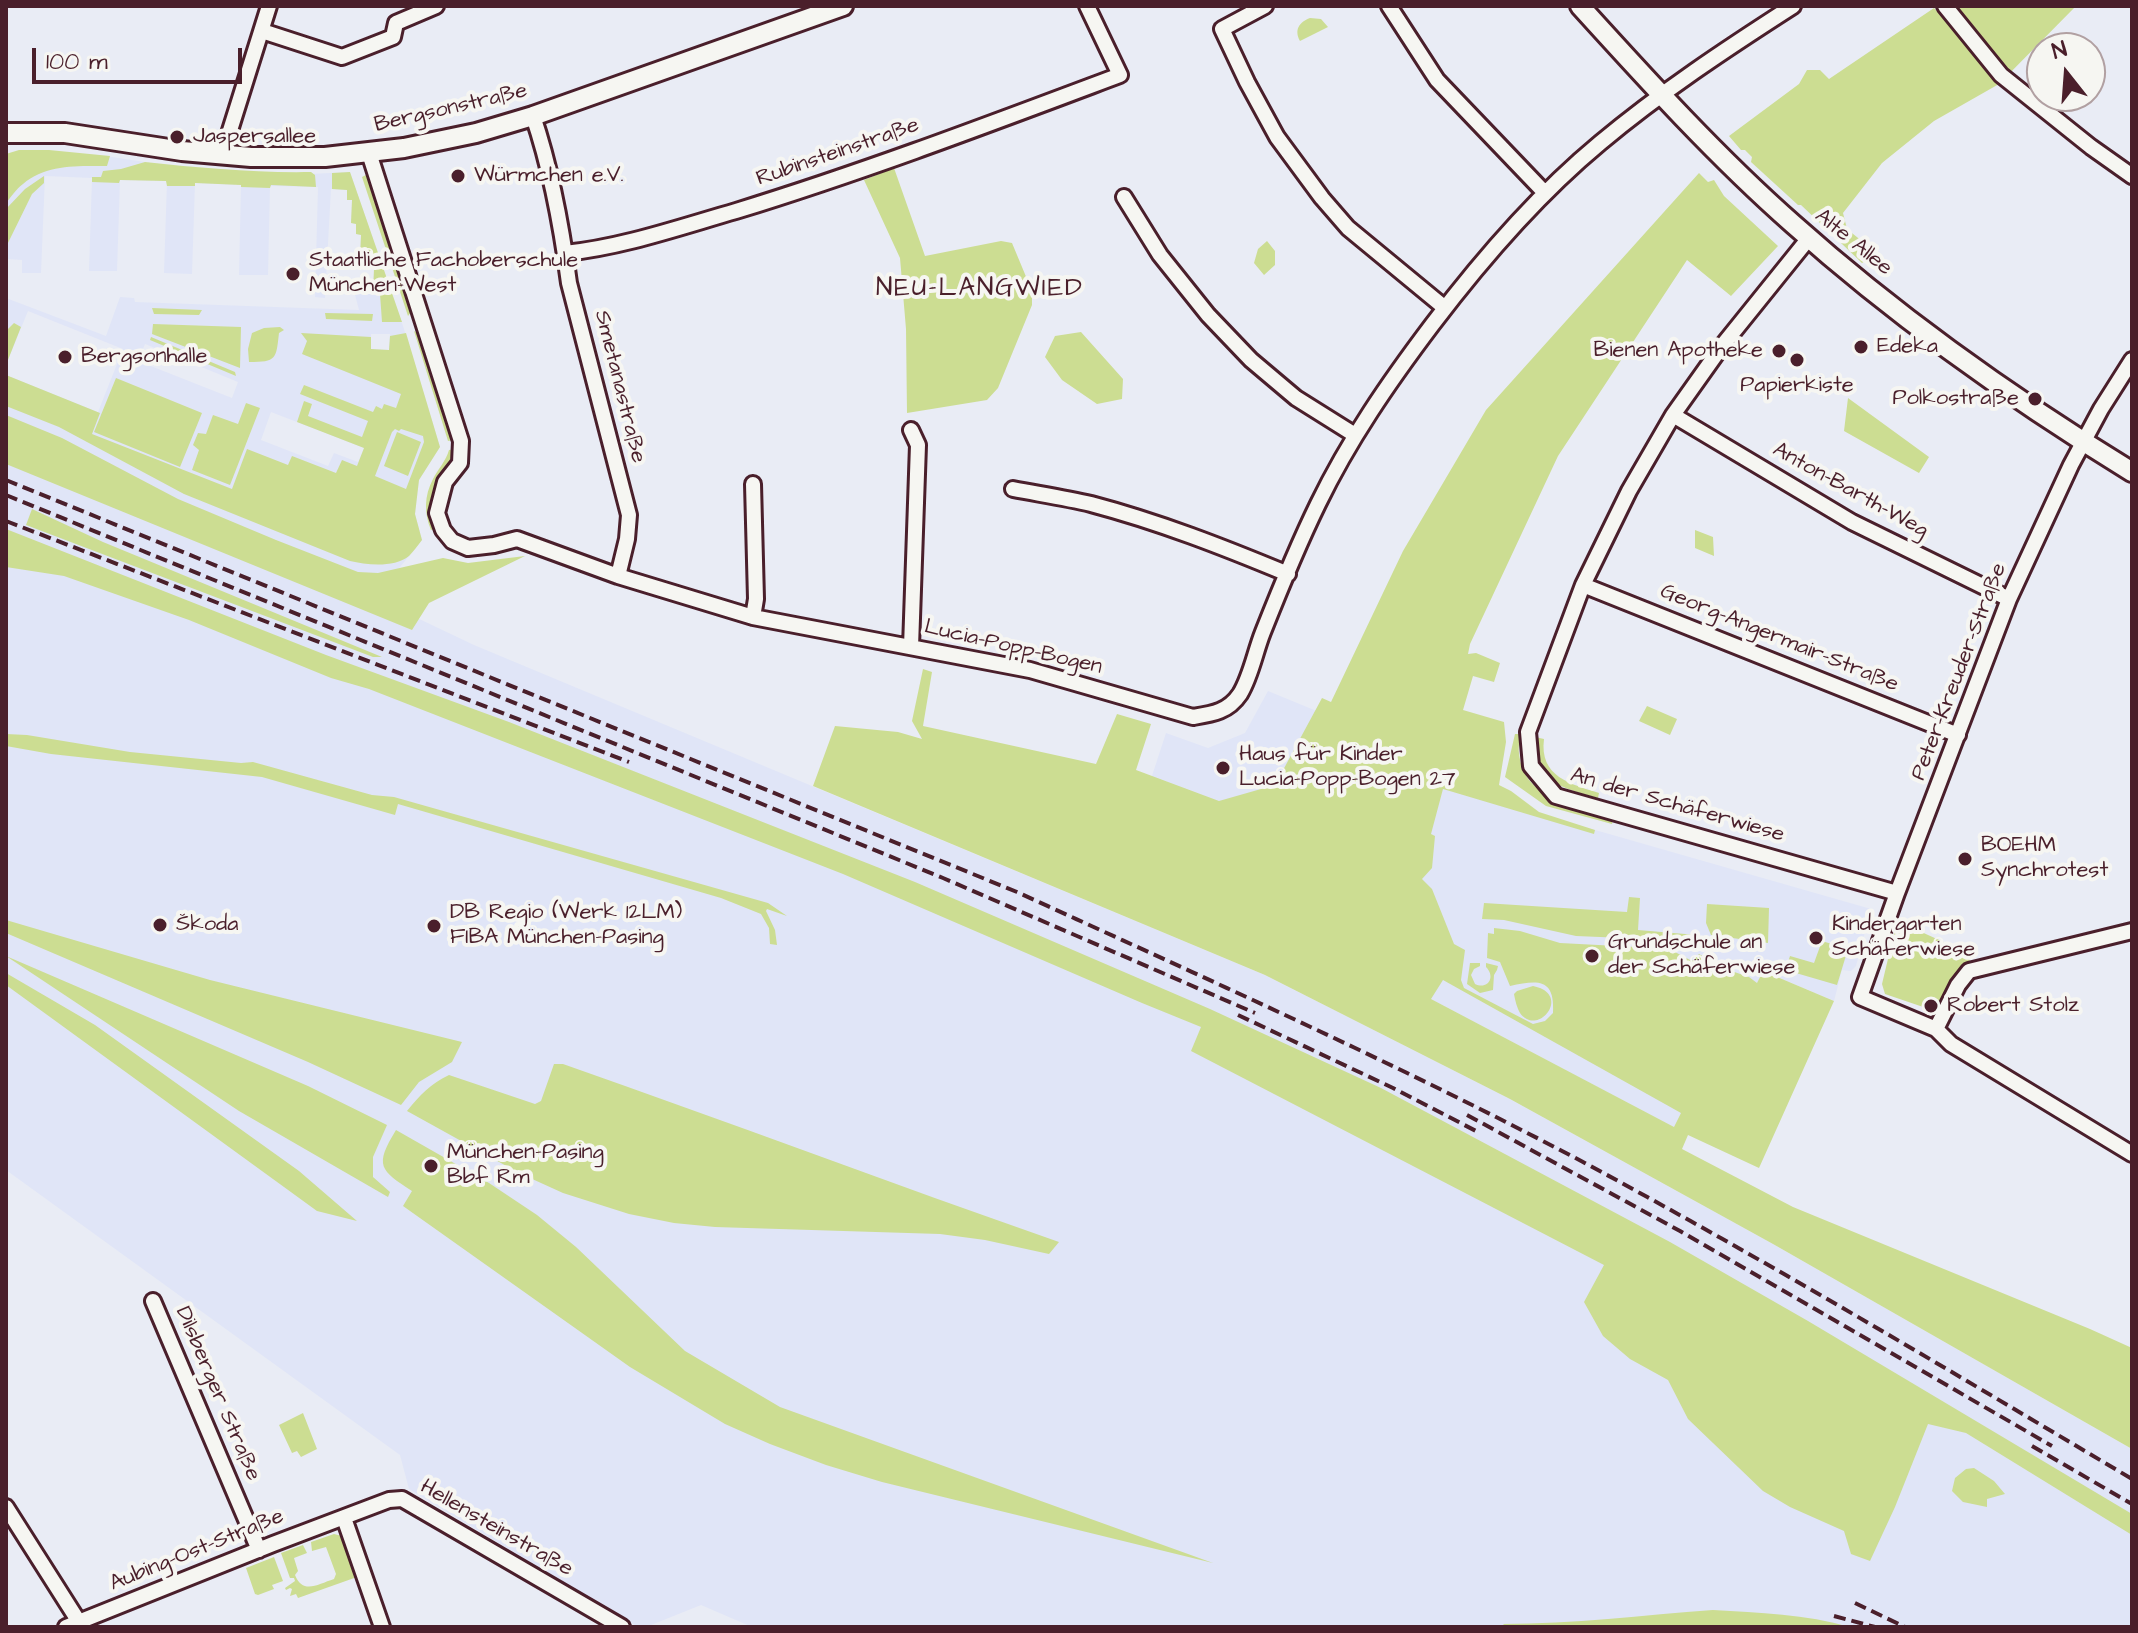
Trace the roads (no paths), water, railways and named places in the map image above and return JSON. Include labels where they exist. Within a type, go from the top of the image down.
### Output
[{"type":"street","points":[[222,156],[269,6]]},
{"type":"street","points":[[262,31],[342,57],[393,37],[396,23],[436,6]]},
{"type":"street","name":"Bergsonstraße","points":[[6,133],[65,133],[222,156],[293,158],[369,153],[451,139],[533,116],[843,6]]},
{"type":"street","name":"Rubinsteinstraße","points":[[565,253],[598,250],[774,199],[887,162],[1120,75],[1087,6]]},
{"type":"street","points":[[1265,6],[1222,29],[1273,130],[1322,198],[1348,228],[1445,308]]},
{"type":"street","points":[[1389,6],[1437,80],[1545,193]]},
{"type":"street","name":"Alte Allee","points":[[1580,6],[1661,95],[1809,238],[1988,378],[2132,472]]},
{"type":"street","name":"Lucia-Popp-Bogen","points":[[369,153],[461,441],[460,463],[445,482],[437,513],[443,530],[452,541],[468,548],[517,539],[618,576],[753,617],[1030,670],[1193,717],[1220,713],[1239,695],[1318,504],[1355,435],[1399,369],[1492,249],[1545,193],[1600,143],[1702,65],[1793,6]]},
{"type":"street","points":[[1945,6],[2001,75],[2132,176]]},
{"type":"street","name":"Smetanastraße","points":[[533,116],[540,137],[569,283],[629,515],[618,576]]},
{"type":"street","points":[[1124,197],[1160,255],[1208,315],[1244,353],[1299,400],[1355,435]]},
{"type":"street","name":"An der Schäferwiese","points":[[1809,238],[1722,346],[1673,415],[1629,491],[1583,585],[1528,732],[1531,766],[1556,796],[1897,893]]},
{"type":"street","name":"Peter-Kreuder-Straße","points":[[1936,1029],[1860,997],[2009,599],[2083,442],[2132,360]]},
{"type":"street","name":"Anton-Barth-Weg","points":[[1673,415],[1852,522],[2009,599]]},
{"type":"street","points":[[911,430],[918,445],[911,647]]},
{"type":"street","points":[[753,484],[756,599],[753,617]]},
{"type":"street","points":[[1013,489],[1088,503],[1147,520],[1205,539],[1288,574]]},
{"type":"street","name":"Georg-Angermair-Straße","points":[[1583,585],[1958,735]]},
{"type":"street","points":[[2132,931],[1969,971],[1958,985],[1936,1029],[1951,1044],[2132,1154]]},
{"type":"street","name":"Dilsberger Straße","points":[[153,1301],[259,1550]]},
{"type":"street","name":"Hellensteinstraße","points":[[344,1518],[389,1500],[402,1499],[622,1627]]},
{"type":"street","points":[[6,1507],[72,1624]]},
{"type":"street","points":[[344,1518],[382,1627]]},
{"type":"street","name":"Aubing-Ost-Straße","points":[[72,1624],[344,1518]]},
{"type":"railway","points":[[6,480],[1017,892],[1302,1023],[1513,1126],[1653,1200],[2132,1479]]},
{"type":"railway","points":[[6,495],[943,878],[1255,1013]]},
{"type":"railway","points":[[6,521],[629,762]]},
{"type":"railway","points":[[1238,1015],[1476,1131]]},
{"type":"railway","points":[[1467,1115],[1680,1231],[2052,1446]]},
{"type":"railway","points":[[2032,1446],[2132,1504]]},
{"type":"railway","points":[[1855,1603],[1905,1627]]},
{"type":"railway","points":[[1834,1616],[1875,1627]]},
{"type":"place","name":"Jaspersallee","points":[[177,137]]},
{"type":"place","name":"Würmchen e.V.","points":[[458,176]]},
{"type":"place","name":"Staatliche Fachoberschule München-West","points":[[293,274]]},
{"type":"place","name":"Edeka","points":[[1861,347]]},
{"type":"place","name":"Bienen Apotheke","points":[[1779,351]]},
{"type":"place","name":"Bergsonhalle","points":[[65,357]]},
{"type":"place","name":"Papierkiste","points":[[1797,360]]},
{"type":"place","name":"Polkostraße","points":[[2035,399]]},
{"type":"place","name":"Haus für Kinder Lucia-Popp-Bogen 27","points":[[1223,768]]},
{"type":"place","name":"BOEHM Synchrotest","points":[[1965,859]]},
{"type":"place","name":"Škoda","points":[[160,925]]},
{"type":"place","name":"DB Regio (Werk 12LM) FIBA München-Pasing","points":[[434,926]]},
{"type":"place","name":"Kindergarten Schäferwiese","points":[[1816,938]]},
{"type":"place","name":"Grundschule an der Schäferwiese","points":[[1592,956]]},
{"type":"place","name":"Robert Stolz","points":[[1931,1006]]},
{"type":"place","name":"München-Pasing Bbf Rm","points":[[431,1166]]},
{"type":"district","name":"NEU-LANGWIED","points":[[980,290]]}]
